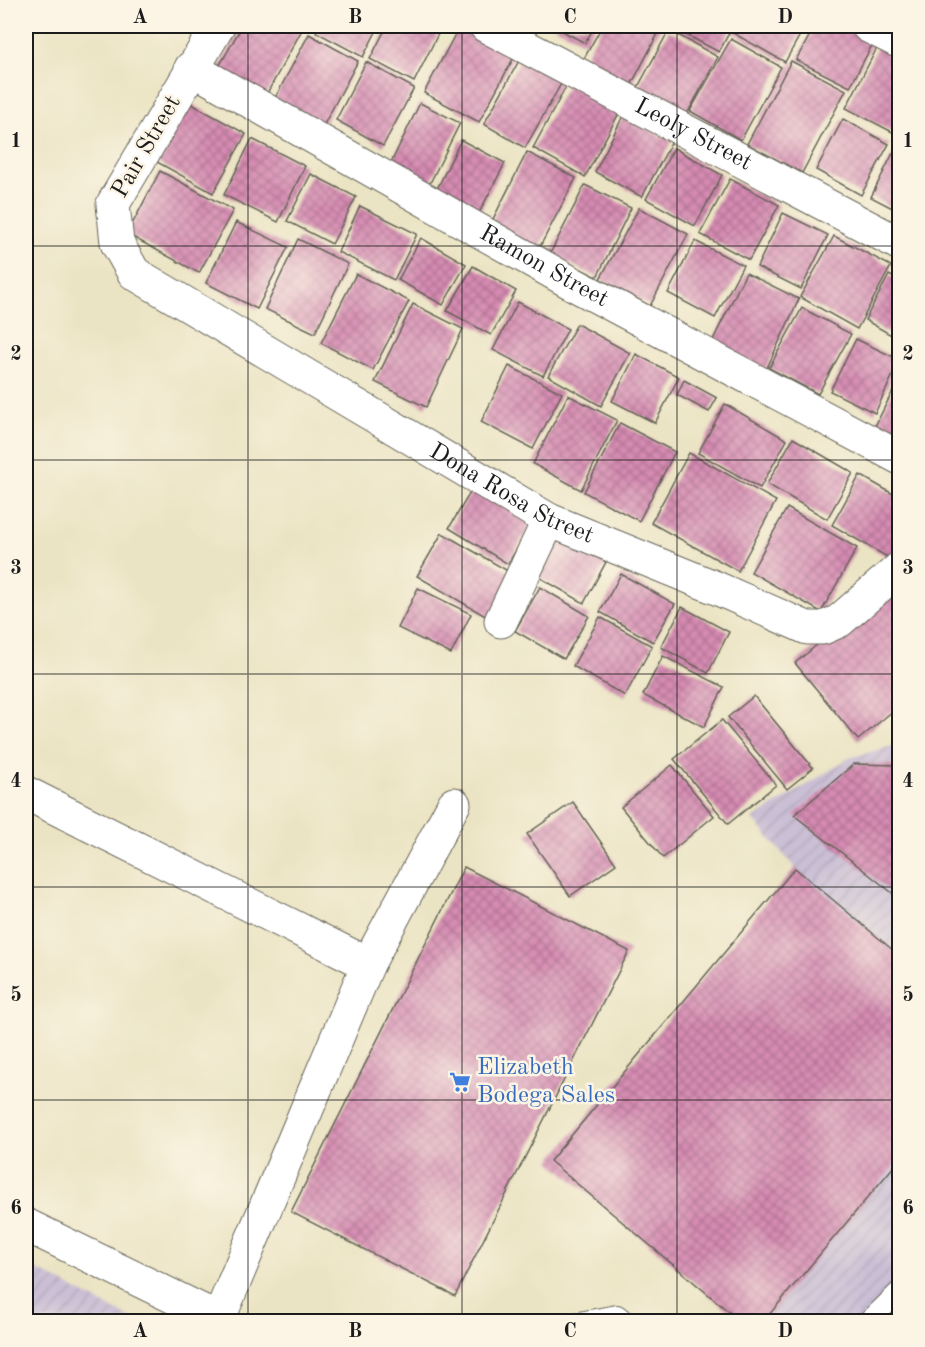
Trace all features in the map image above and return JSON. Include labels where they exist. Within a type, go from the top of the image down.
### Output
[{"type":"street","name":"Pair Street","points":[[134,273],[117,243],[113,204],[191,68],[218,26]]},
{"type":"street","name":"Leoly Street","points":[[486,26],[900,244]]},
{"type":"street","points":[[868,26],[900,42]]},
{"type":"street","name":"Ramon Street","points":[[191,68],[577,286],[900,458]]},
{"type":"street","name":"Dona Rosa Street","points":[[134,273],[549,520],[714,587],[807,628],[823,628],[839,621],[900,568]]},
{"type":"street","points":[[501,621],[549,520]]},
{"type":"street","points":[[26,793],[369,964]]},
{"type":"street","points":[[26,1225],[222,1320],[369,964],[454,804]]},
{"type":"lane","points":[[868,1322],[900,1291]]},
{"type":"lane","points":[[579,1322],[617,1316],[626,1322]]},
{"type":"shaded area","points":[[899,744],[899,1321],[741,1321],[550,1161],[795,868],[753,819],[849,758]]},
{"type":"shaded area","points":[[26,1264],[136,1321],[26,1321]]},
{"type":"building","points":[[242,26],[298,26],[303,28],[265,97],[217,70]]},
{"type":"building","points":[[319,26],[379,26],[363,57],[316,32]]},
{"type":"building","points":[[387,26],[442,26],[414,82],[370,59]]},
{"type":"building","points":[[553,26],[595,26],[585,43]]},
{"type":"building","points":[[602,26],[662,26],[629,89],[581,64]]},
{"type":"building","points":[[670,26],[725,26],[731,29],[719,52]]},
{"type":"building","points":[[738,26],[805,26],[785,62],[733,33]]},
{"type":"building","points":[[815,26],[845,26],[874,41],[850,87],[796,60]]},
{"type":"building","points":[[459,27],[514,57],[479,122],[424,93]]},
{"type":"building","points":[[669,30],[718,57],[681,125],[632,98]]},
{"type":"building","points":[[309,34],[358,61],[322,128],[273,102]]},
{"type":"building","points":[[731,39],[781,67],[741,140],[690,111]]},
{"type":"building","points":[[879,44],[900,55],[900,136],[846,108]]},
{"type":"building","points":[[520,59],[562,82],[525,148],[484,124]]},
{"type":"building","points":[[791,61],[846,90],[802,173],[747,144]]},
{"type":"building","points":[[366,62],[414,88],[383,146],[336,120]]},
{"type":"building","points":[[568,83],[620,111],[585,177],[533,148]]},
{"type":"building","points":[[190,103],[246,134],[213,193],[157,162]]},
{"type":"building","points":[[420,103],[460,123],[427,189],[388,169]]},
{"type":"building","points":[[623,116],[672,141],[642,197],[595,172]]},
{"type":"building","points":[[843,119],[889,144],[861,195],[816,170]]},
{"type":"building","points":[[252,139],[305,166],[278,222],[224,195]]},
{"type":"building","points":[[461,140],[505,163],[479,213],[436,191]]},
{"type":"building","points":[[674,148],[722,175],[695,226],[646,199]]},
{"type":"building","points":[[527,152],[576,178],[536,254],[488,229]]},
{"type":"building","points":[[893,153],[900,156],[900,212],[871,197]]},
{"type":"building","points":[[160,171],[233,210],[199,273],[127,234]]},
{"type":"building","points":[[311,174],[356,197],[332,244],[287,221]]},
{"type":"building","points":[[730,179],[779,205],[749,260],[700,234]]},
{"type":"building","points":[[585,185],[631,208],[597,277],[550,254]]},
{"type":"building","points":[[360,206],[417,234],[394,280],[338,252]]},
{"type":"building","points":[[639,208],[688,234],[650,306],[600,279]]},
{"type":"building","points":[[783,213],[828,235],[801,289],[757,267]]},
{"type":"building","points":[[236,222],[288,247],[257,309],[206,283]]},
{"type":"building","points":[[834,236],[891,266],[857,329],[800,297]]},
{"type":"building","points":[[421,238],[466,264],[443,305],[398,280]]},
{"type":"building","points":[[298,239],[348,264],[315,333],[265,309]]},
{"type":"building","points":[[695,241],[743,265],[715,318],[668,293]]},
{"type":"building","points":[[473,266],[516,291],[491,335],[447,311]]},
{"type":"building","points":[[746,273],[799,299],[766,370],[711,344]]},
{"type":"building","points":[[356,274],[409,301],[373,370],[321,343]]},
{"type":"building","points":[[889,275],[900,281],[900,340],[865,320]]},
{"type":"building","points":[[518,302],[568,329],[543,376],[493,350]]},
{"type":"building","points":[[413,304],[463,329],[426,407],[375,382]]},
{"type":"building","points":[[802,308],[851,334],[818,394],[769,368]]},
{"type":"building","points":[[577,324],[630,353],[601,406],[548,376]]},
{"type":"building","points":[[856,339],[900,360],[875,413],[830,391]]},
{"type":"building","points":[[636,354],[679,377],[655,423],[612,401]]},
{"type":"building","points":[[509,366],[562,393],[533,449],[481,422]]},
{"type":"building","points":[[900,377],[900,445],[872,432]]},
{"type":"building","points":[[684,380],[717,398],[709,412],[677,395]]},
{"type":"building","points":[[568,395],[617,420],[581,490],[533,464]]},
{"type":"building","points":[[725,404],[787,440],[760,488],[698,453]]},
{"type":"building","points":[[620,423],[675,452],[639,521],[584,492]]},
{"type":"building","points":[[793,438],[853,473],[827,519],[767,484]]},
{"type":"building","points":[[689,453],[776,501],[738,571],[651,523]]},
{"type":"building","points":[[860,475],[900,498],[900,551],[894,561],[832,525]]},
{"type":"building","points":[[477,481],[536,516],[508,564],[449,528]]},
{"type":"building","points":[[787,508],[857,548],[821,612],[751,572]]},
{"type":"building","points":[[442,533],[518,577],[492,620],[417,576]]},
{"type":"building","points":[[558,536],[606,562],[584,603],[537,576]]},
{"type":"building","points":[[621,574],[675,604],[653,642],[600,612]]},
{"type":"building","points":[[900,577],[900,705],[858,740],[795,663]]},
{"type":"building","points":[[540,587],[589,616],[564,659],[515,631]]},
{"type":"building","points":[[418,588],[471,614],[451,654],[398,628]]},
{"type":"building","points":[[682,607],[729,632],[708,673],[661,647]]},
{"type":"building","points":[[600,617],[652,646],[625,696],[573,666]]},
{"type":"building","points":[[663,656],[724,687],[704,727],[643,695]]},
{"type":"building","points":[[754,696],[813,768],[787,789],[728,717]]},
{"type":"building","points":[[722,720],[776,785],[728,824],[674,759]]},
{"type":"building","points":[[854,764],[900,765],[900,899],[794,815]]},
{"type":"building","points":[[672,765],[714,816],[663,858],[621,807]]},
{"type":"building","points":[[573,802],[616,864],[570,896],[527,834]]},
{"type":"building","name":"Elizabeth Bodega Sales","points":[[464,867],[629,951],[455,1296],[291,1212]]},
{"type":"building","points":[[795,868],[900,956],[900,1159],[763,1322],[741,1322],[550,1161]]},
{"type":"place","name":"Elizabeth Bodega Sales","points":[[460,1082]]}]
